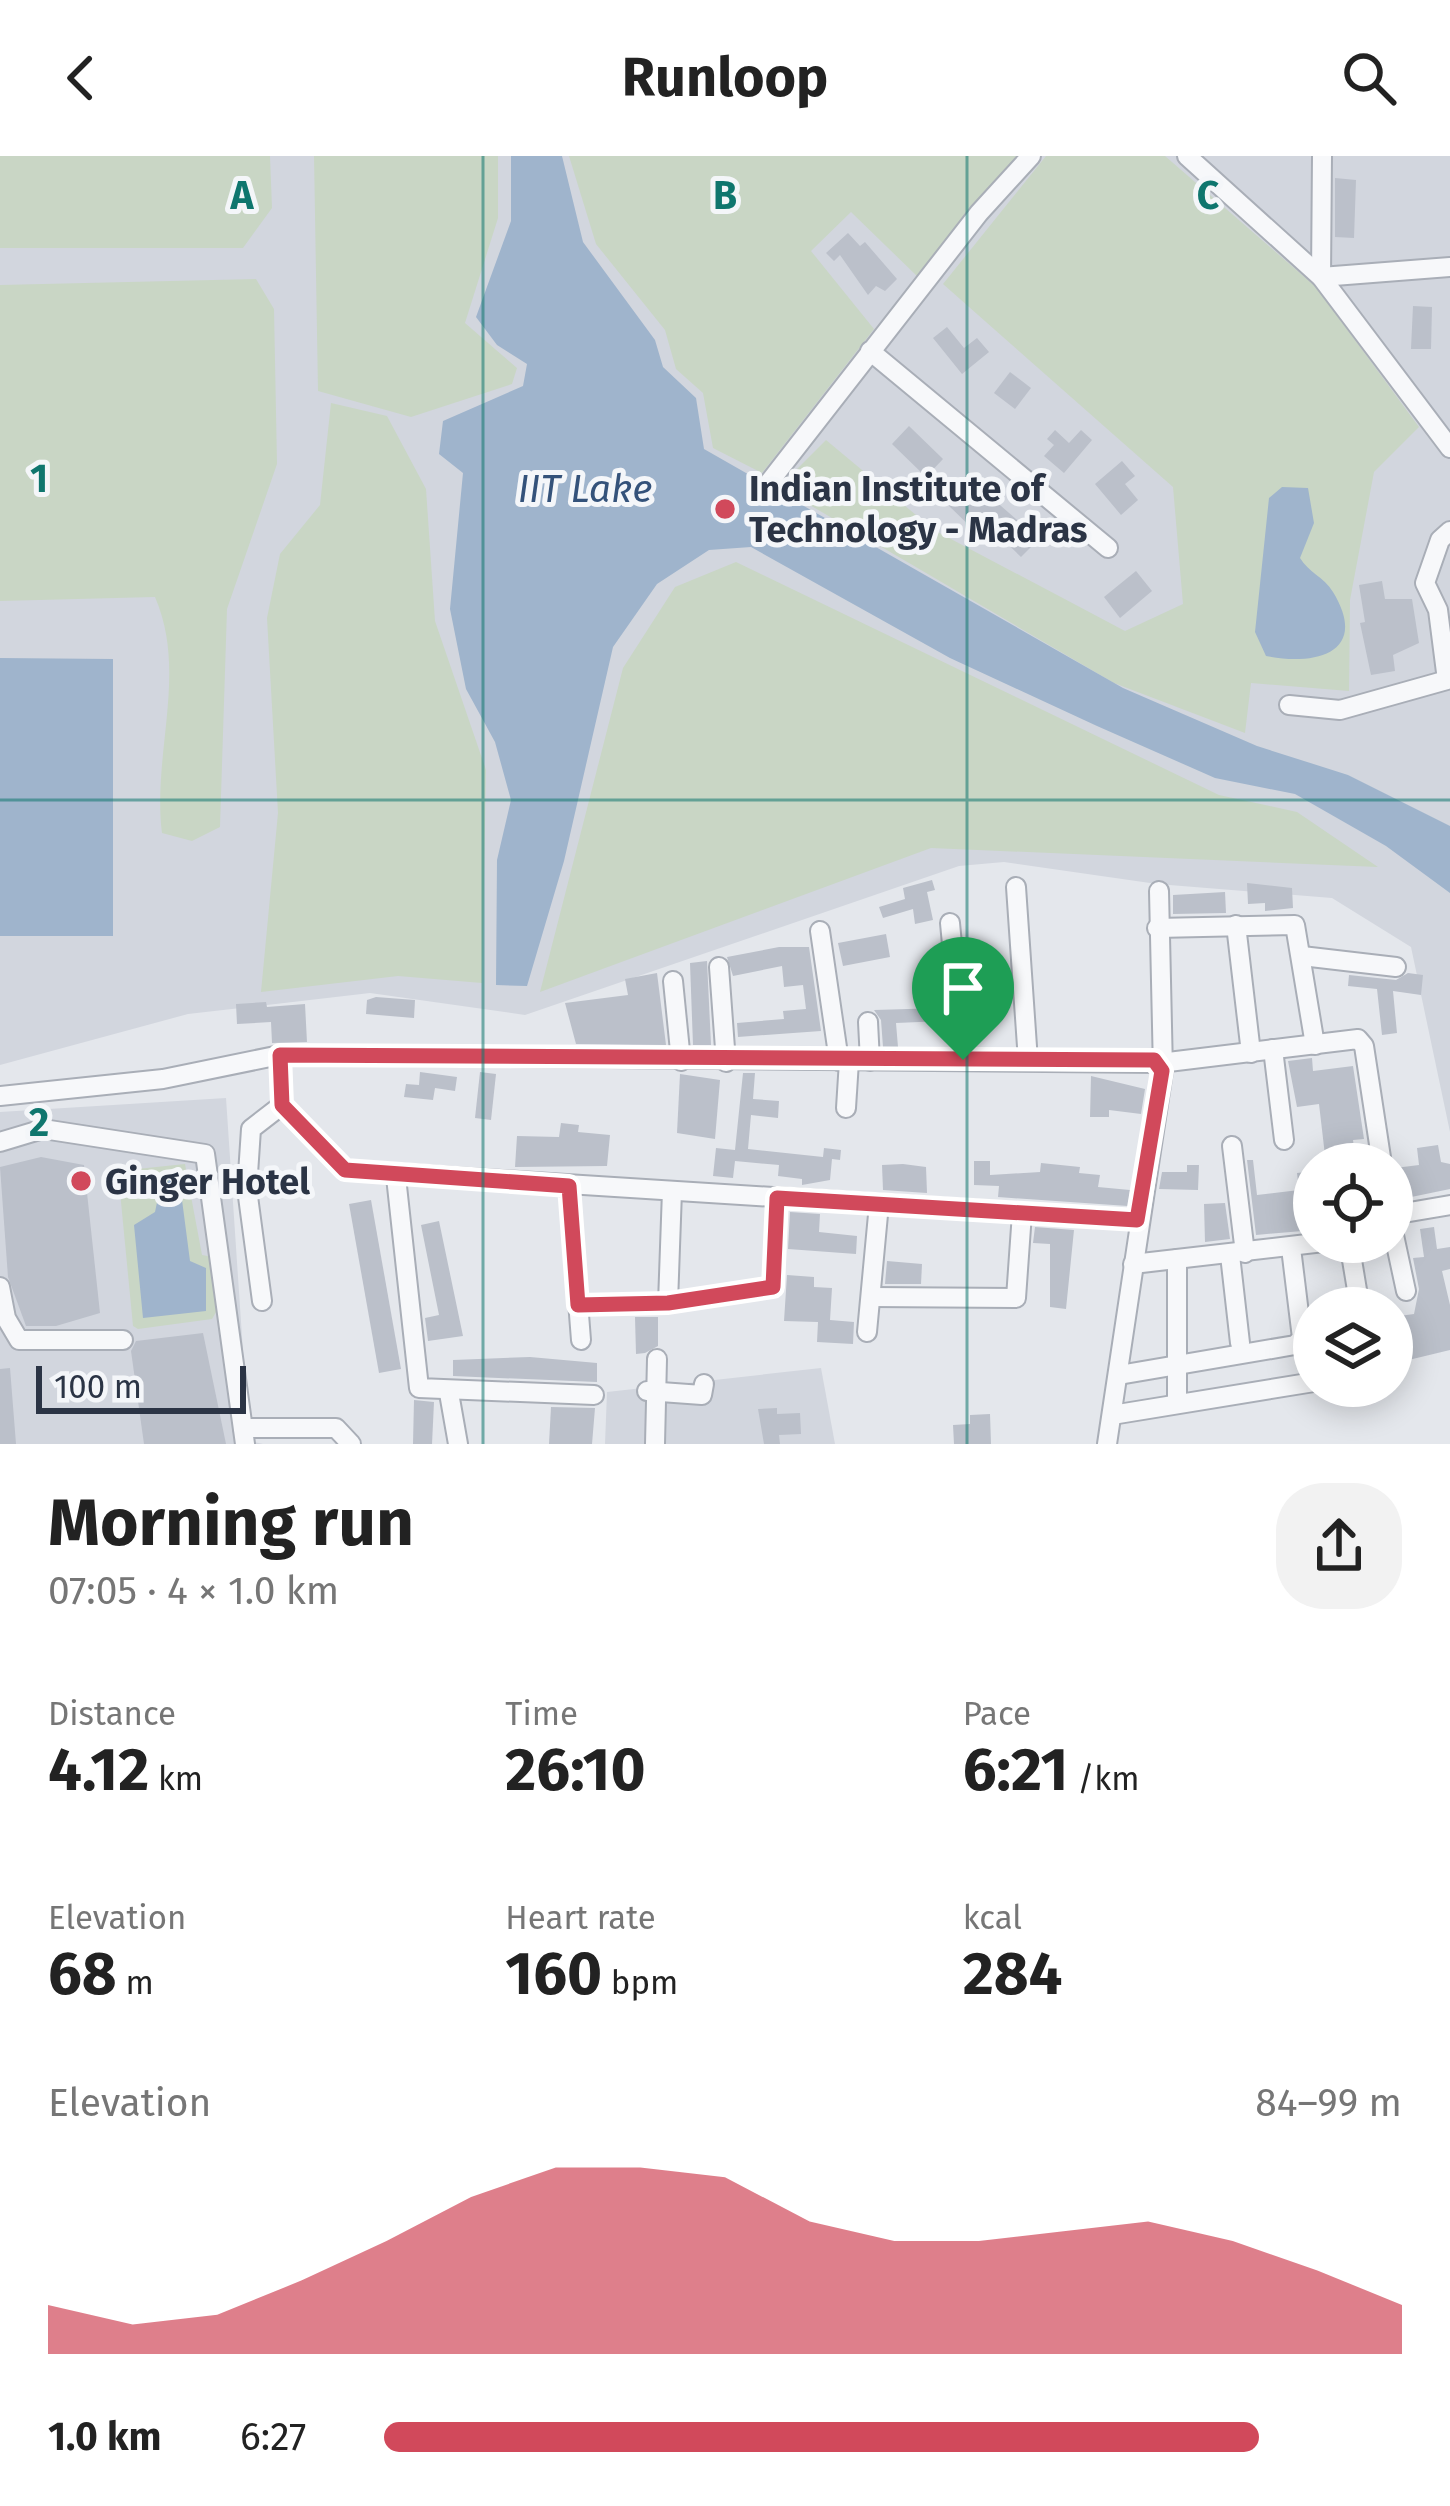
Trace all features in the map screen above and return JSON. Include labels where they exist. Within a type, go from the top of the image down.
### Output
[{"type":"street","points":[[767,485],[1031,156]]},
{"type":"street","points":[[1186,156],[1321,277],[1450,448]]},
{"type":"street","points":[[1321,277],[1322,156]]},
{"type":"street","points":[[1321,277],[1450,267]]},
{"type":"street","points":[[870,352],[1108,548]]},
{"type":"street","points":[[1289,705],[1340,710],[1447,680],[1444,609],[1425,583],[1440,540],[1450,531]]},
{"type":"street","points":[[1016,887],[1028,1061]]},
{"type":"street","points":[[1107,1444],[1160,1063],[1159,891]]},
{"type":"street","points":[[950,923],[963,1060]]},
{"type":"street","points":[[1236,925],[1250,1053]]},
{"type":"street","points":[[1157,928],[1295,925],[1315,1045]]},
{"type":"street","points":[[820,932],[844,1061],[846,1108]]},
{"type":"street","points":[[1302,956],[1396,967]]},
{"type":"street","points":[[719,967],[726,1062]]},
{"type":"street","points":[[673,981],[681,1061]]},
{"type":"street","points":[[868,1022],[870,1061]]},
{"type":"street","points":[[0,1096],[163,1079],[280,1055],[1160,1063],[1363,1040],[1379,1143]]},
{"type":"street","points":[[1274,1049],[1284,1140]]},
{"type":"street","points":[[280,1055],[282,1105],[345,1170],[396,1177],[1137,1220]]},
{"type":"street","points":[[37,1091],[44,1130]]},
{"type":"street","points":[[262,1301],[247,1189],[251,1129],[282,1105]]},
{"type":"street","points":[[0,1142],[44,1130],[205,1154],[244,1436],[335,1428],[351,1444]]},
{"type":"street","points":[[1232,1147],[1240,1343]]},
{"type":"street","points":[[396,1177],[419,1388],[449,1393],[594,1395]]},
{"type":"street","points":[[569,1186],[581,1340]]},
{"type":"street","points":[[668,1303],[673,1191]]},
{"type":"street","points":[[578,1305],[668,1303],[773,1287],[777,1198]]},
{"type":"street","points":[[868,1332],[879,1204]]},
{"type":"street","points":[[1413,1211],[1450,1204]]},
{"type":"street","points":[[871,1297],[1016,1298],[1022,1213]]},
{"type":"street","points":[[1119,1375],[1283,1349],[1302,1338],[1291,1248],[1133,1264]]},
{"type":"street","points":[[1177,1259],[1177,1402]]},
{"type":"street","points":[[0,1287],[6,1318],[19,1340],[123,1340]]},
{"type":"street","points":[[658,1359],[651,1391],[659,1440]]},
{"type":"street","points":[[651,1391],[702,1395],[704,1384]]},
{"type":"street","points":[[1112,1415],[1293,1385]]},
{"type":"street","points":[[449,1393],[458,1444]]},
{"type":"shaded area","name":"Indian Institute of Technology - Madras","points":[[0,156],[1450,156],[1450,1132],[1411,947],[1332,898],[1157,884],[1004,862],[959,866],[525,1015],[370,993],[188,1014],[0,1065]]},
{"type":"shaded area","points":[[226,1098],[249,1441],[263,1444],[0,1444],[0,1112]]},
{"type":"shaded area","points":[[821,1368],[835,1444],[605,1444],[607,1392]]},
{"type":"green space","points":[[0,156],[270,156],[272,208],[243,248],[0,248]]},
{"type":"green space","points":[[314,156],[498,156],[498,218],[465,323],[517,368],[512,384],[411,417],[318,391]]},
{"type":"green space","points":[[569,156],[1018,156],[919,278],[851,212],[811,251],[874,329],[762,473],[713,448],[703,393],[676,369],[665,330],[596,244]]},
{"type":"green space","points":[[1046,156],[1165,156],[1316,287],[1419,427],[1374,472],[1350,600],[1349,691],[1251,683],[1245,733],[1114,683],[779,487],[826,440],[934,530],[1125,631],[1183,604],[1173,487],[943,284]]},
{"type":"green space","points":[[256,279],[274,309],[277,464],[227,609],[220,827],[192,841],[162,833],[169,655],[155,597],[0,601],[0,285]]},
{"type":"green space","points":[[331,403],[387,416],[426,489],[435,621],[486,770],[482,983],[398,976],[261,992],[278,813],[267,618],[280,554],[320,505]]},
{"type":"green space","points":[[736,562],[1219,795],[1297,812],[1378,867],[931,848],[540,992],[623,668],[675,587]]},
{"type":"green space","points":[[185,1164],[202,1255],[213,1257],[219,1307],[212,1319],[138,1329],[133,1326],[118,1171]]},
{"type":"water","name":"IIT Lake","points":[[511,156],[562,156],[583,242],[655,340],[663,367],[696,398],[704,449],[1123,688],[1257,746],[1348,775],[1450,826],[1450,893],[1386,846],[1295,794],[1215,778],[1097,726],[950,658],[751,547],[709,550],[657,584],[613,647],[564,861],[527,986],[496,985],[497,860],[511,800],[495,742],[466,689],[450,609],[463,473],[439,454],[443,421],[523,386],[527,364],[497,345],[476,317],[511,221]]},
{"type":"water","points":[[1282,487],[1308,488],[1314,523],[1300,558],[1329,587],[1343,613],[1345,629],[1332,651],[1302,659],[1266,656],[1255,632],[1269,498]]},
{"type":"water","points":[[0,658],[113,659],[113,936],[0,936]]},
{"type":"water","points":[[179,1177],[190,1261],[206,1268],[206,1311],[143,1318],[134,1225],[155,1212],[160,1188]]},
{"type":"building","points":[[1335,178],[1356,180],[1354,238],[1335,237]]},
{"type":"building","points":[[848,233],[860,246],[865,242],[897,279],[885,291],[876,286],[868,295],[840,255],[834,261],[826,253]]},
{"type":"building","points":[[1413,306],[1432,307],[1431,349],[1411,349]]},
{"type":"building","points":[[947,327],[964,348],[977,338],[989,352],[962,374],[933,338]]},
{"type":"building","points":[[1010,372],[1031,388],[1015,409],[994,393]]},
{"type":"building","points":[[909,426],[943,459],[926,477],[892,444]]},
{"type":"building","points":[[1055,430],[1069,443],[1081,430],[1092,440],[1064,473],[1044,456],[1054,445],[1047,439]]},
{"type":"building","points":[[1122,461],[1135,476],[1125,484],[1138,500],[1121,515],[1095,484]]},
{"type":"building","points":[[970,479],[1039,539],[1021,557],[987,524],[978,534],[947,504]]},
{"type":"building","points":[[1136,571],[1152,591],[1120,618],[1104,597]]},
{"type":"building","points":[[1382,581],[1385,599],[1412,599],[1419,643],[1393,655],[1395,671],[1371,675],[1360,623],[1365,622],[1359,585]]},
{"type":"building","points":[[932,880],[935,890],[927,892],[933,920],[915,924],[913,909],[883,918],[879,907],[905,899],[903,888]]},
{"type":"building","points":[[1247,883],[1292,888],[1293,908],[1265,911],[1265,903],[1248,904]]},
{"type":"building","points":[[1225,892],[1226,913],[1173,914],[1173,895]]},
{"type":"building","points":[[886,934],[890,957],[843,966],[838,943]]},
{"type":"building","points":[[779,947],[809,947],[821,1031],[738,1037],[737,1023],[784,1019],[783,1011],[806,1009],[803,985],[784,987],[782,966],[733,976],[727,957]]},
{"type":"building","points":[[707,961],[711,1045],[693,1045],[690,963]]},
{"type":"building","points":[[657,973],[666,1045],[576,1044],[565,1003],[628,995],[625,979]]},
{"type":"building","points":[[1408,973],[1423,975],[1421,995],[1393,991],[1397,1033],[1382,1035],[1377,989],[1348,986],[1349,975],[1396,980]]},
{"type":"building","points":[[1009,979],[1010,998],[971,1002],[969,983]]},
{"type":"building","points":[[940,989],[947,1032],[943,1021],[896,1023],[898,1047],[883,1047],[881,1020],[874,1010],[942,1008]]},
{"type":"building","points":[[367,1000],[415,1000],[414,1018],[366,1014]]},
{"type":"building","points":[[266,1002],[267,1007],[305,1004],[307,1042],[272,1043],[271,1022],[237,1024],[236,1004]]},
{"type":"building","points":[[1312,1058],[1313,1071],[1353,1066],[1364,1139],[1324,1143],[1319,1104],[1297,1107],[1288,1061]]},
{"type":"building","points":[[420,1072],[457,1077],[455,1091],[435,1088],[433,1100],[404,1097],[406,1084],[419,1085]]},
{"type":"building","points":[[480,1072],[496,1074],[491,1120],[475,1118]]},
{"type":"building","points":[[743,1073],[755,1073],[753,1099],[779,1101],[778,1118],[751,1115],[748,1149],[823,1157],[824,1148],[841,1150],[840,1160],[832,1159],[830,1180],[802,1185],[802,1179],[778,1176],[779,1165],[735,1161],[733,1178],[713,1176],[716,1148],[735,1150]]},
{"type":"building","points":[[680,1074],[720,1080],[715,1139],[677,1133]]},
{"type":"building","points":[[1091,1076],[1145,1089],[1141,1114],[1109,1110],[1109,1117],[1090,1117]]},
{"type":"building","points":[[561,1123],[579,1125],[578,1132],[610,1135],[607,1166],[515,1167],[517,1136],[559,1137]]},
{"type":"building","points":[[1438,1145],[1441,1162],[1450,1164],[1450,1189],[1413,1197],[1417,1148]]},
{"type":"building","points":[[41,1157],[84,1165],[100,1313],[56,1326],[26,1326],[8,1277],[0,1167]]},
{"type":"building","points":[[1247,1160],[1253,1160],[1257,1195],[1293,1191],[1293,1232],[1256,1235]]},
{"type":"building","points":[[974,1161],[990,1161],[990,1175],[1040,1172],[1041,1163],[1080,1167],[1079,1173],[1100,1175],[1098,1187],[1130,1190],[1128,1206],[998,1197],[999,1186],[974,1185]]},
{"type":"building","points":[[882,1165],[926,1167],[927,1193],[883,1190]]},
{"type":"building","points":[[1187,1165],[1199,1165],[1198,1190],[1159,1189],[1162,1172],[1187,1172]]},
{"type":"building","points":[[371,1200],[401,1369],[379,1373],[349,1204]]},
{"type":"building","points":[[1225,1203],[1230,1239],[1205,1242],[1204,1204]]},
{"type":"building","points":[[790,1212],[820,1214],[819,1232],[857,1236],[856,1254],[788,1249]]},
{"type":"building","points":[[439,1221],[463,1336],[428,1341],[425,1318],[439,1315],[421,1225]]},
{"type":"building","points":[[1035,1227],[1074,1230],[1066,1309],[1050,1307],[1050,1244],[1033,1243]]},
{"type":"building","points":[[1434,1227],[1437,1249],[1450,1247],[1450,1269],[1442,1271],[1450,1305],[1450,1350],[1413,1359],[1413,1314],[1419,1289],[1413,1258],[1424,1257],[1420,1229]]},
{"type":"building","points":[[887,1261],[922,1264],[921,1284],[885,1284]]},
{"type":"building","points":[[787,1275],[814,1277],[814,1287],[832,1288],[830,1320],[854,1322],[853,1344],[817,1342],[818,1322],[784,1321]]},
{"type":"building","points":[[635,1317],[658,1317],[658,1346],[645,1353],[636,1354]]},
{"type":"building","points":[[203,1333],[226,1444],[144,1444],[131,1351],[136,1341]]},
{"type":"building","points":[[530,1357],[597,1363],[597,1382],[453,1376],[453,1360]]},
{"type":"building","points":[[10,1368],[16,1444],[0,1444],[0,1369]]},
{"type":"building","points":[[414,1400],[434,1402],[432,1444],[413,1444]]},
{"type":"building","points":[[551,1407],[595,1408],[592,1444],[549,1444]]},
{"type":"building","points":[[777,1408],[777,1414],[800,1413],[801,1434],[779,1435],[780,1444],[764,1444],[758,1409]]},
{"type":"building","points":[[990,1414],[991,1444],[954,1444],[953,1425],[970,1424],[970,1415]]},
{"type":"place","name":"Indian Institute of Technology - Madras","points":[[725,509]]},
{"type":"place","name":"Ginger Hotel","points":[[81,1181]]},
{"type":"route","points":[[280,1055],[726,1062],[963,1060],[1160,1063],[1137,1220],[777,1198],[773,1287],[668,1303],[578,1305],[569,1186],[345,1170],[282,1105],[280,1055]]}]
